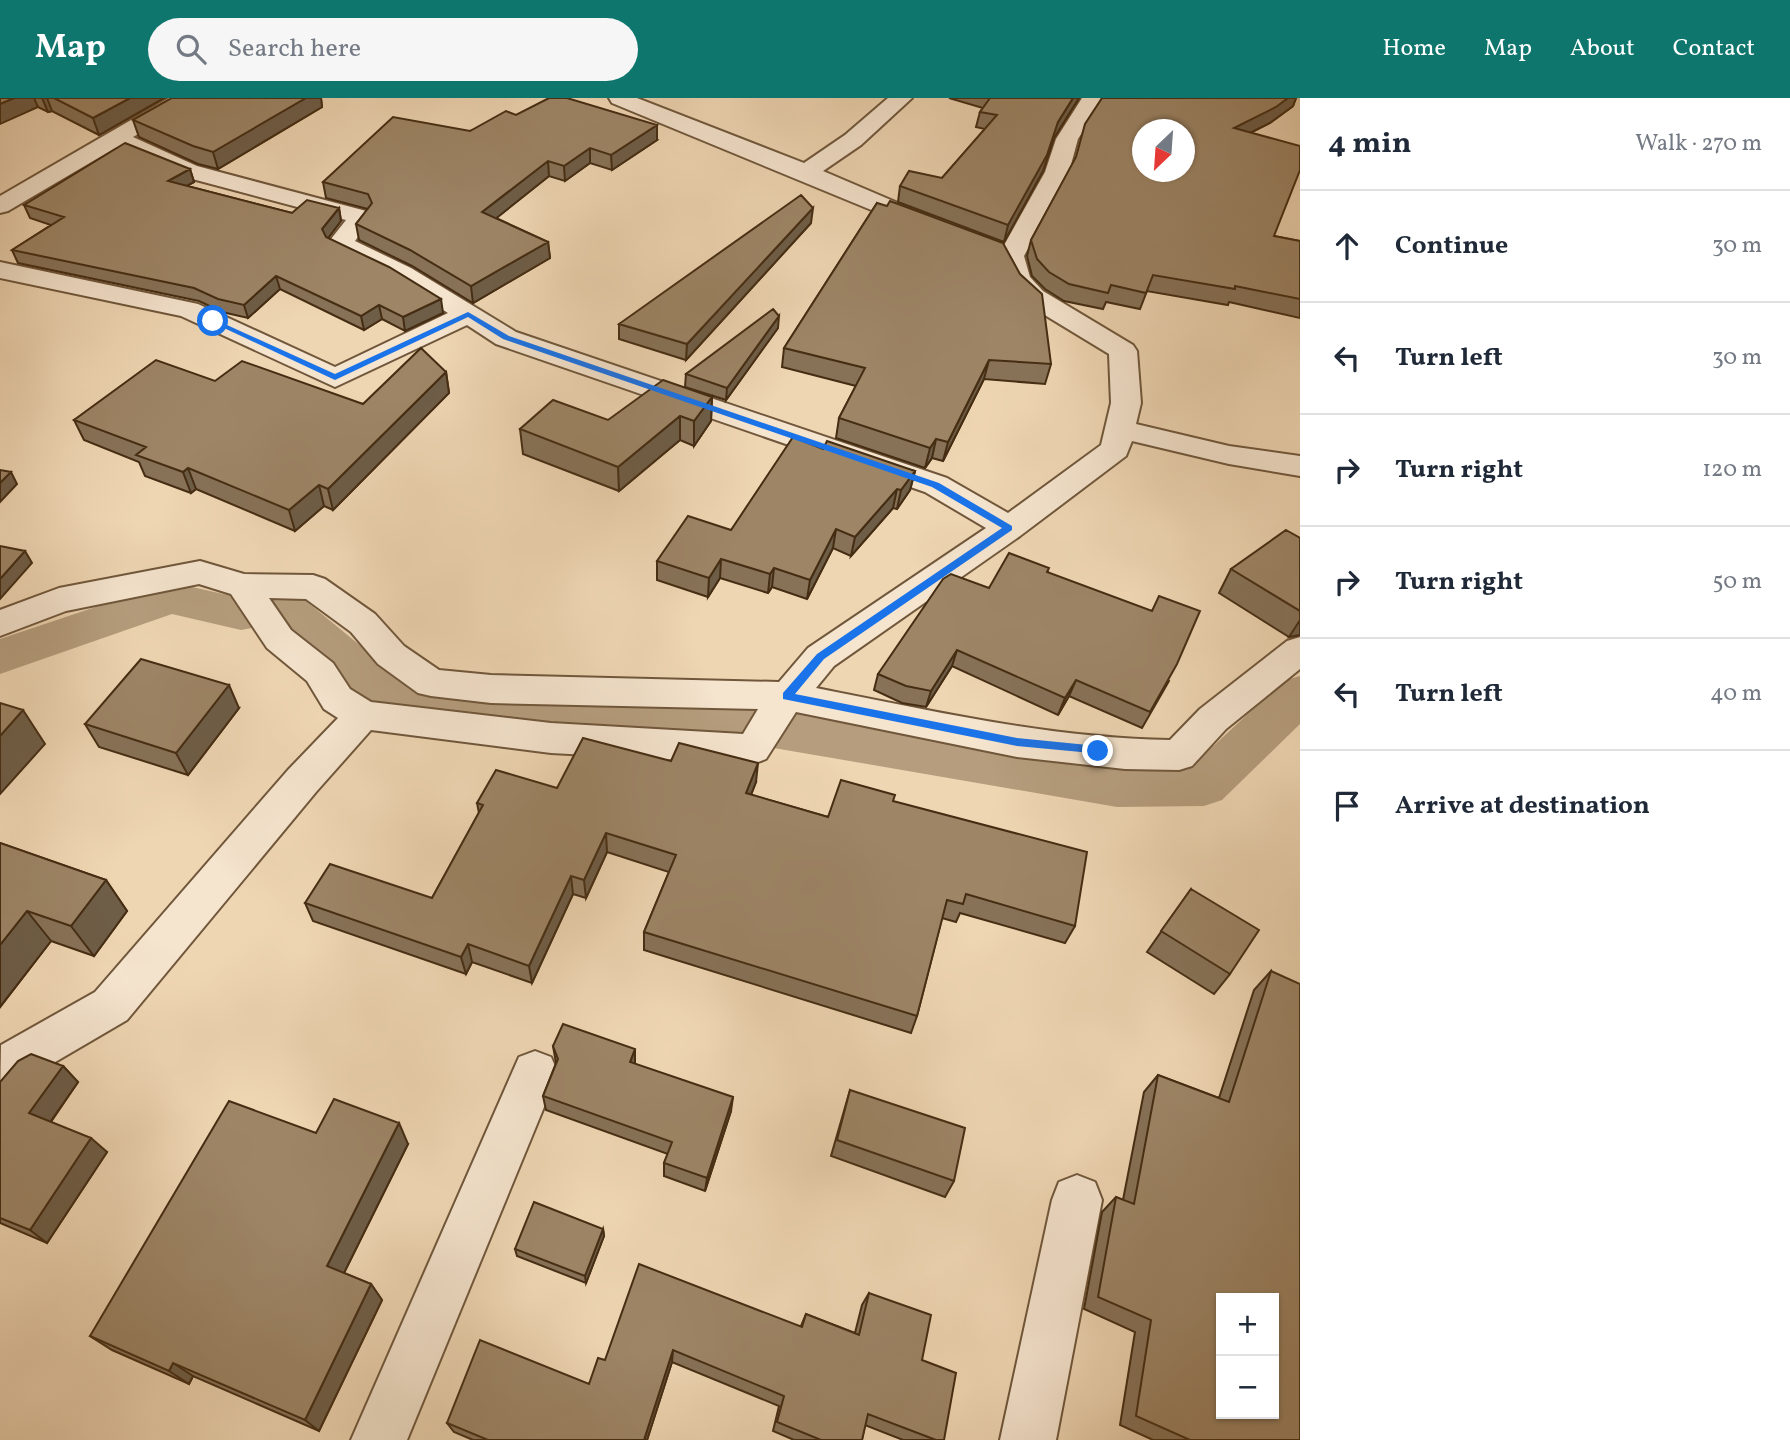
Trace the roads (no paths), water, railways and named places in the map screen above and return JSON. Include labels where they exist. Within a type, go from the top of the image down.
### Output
[{"type":"street","points":[[0,206],[184,98]]},
{"type":"street","points":[[620,98],[669,123],[806,172],[870,202],[947,232]]},
{"type":"street","points":[[806,172],[853,140],[901,98]]},
{"type":"street","points":[[0,624],[59,600],[200,572],[248,595],[279,639],[320,672],[337,699],[363,715],[551,738],[753,749],[784,700],[821,657],[1009,528],[1115,449],[1126,403],[1123,351],[1034,297],[999,251],[1057,172],[1067,139],[1093,98]]},
{"type":"street","points":[[116,138],[189,170],[361,217],[340,244],[402,274],[506,338],[936,485],[1009,528]]},
{"type":"street","points":[[0,270],[189,310],[335,378],[468,314]]},
{"type":"street","points":[[1119,429],[1229,454],[1300,466]]},
{"type":"street","points":[[248,595],[313,587],[363,623],[391,655],[431,683],[491,690],[784,700],[1017,742],[1125,754],[1179,755],[1213,719],[1300,650]]},
{"type":"street","points":[[0,1080],[17,1060],[111,1006],[292,791],[363,715]]},
{"type":"street","points":[[379,1440],[535,1073]]},
{"type":"street","points":[[1028,1440],[1077,1200]]},
{"type":"waterway","points":[[0,657],[170,598],[241,614],[284,607],[374,683],[470,711],[722,720],[1117,787],[1204,786],[1300,694]]}]
